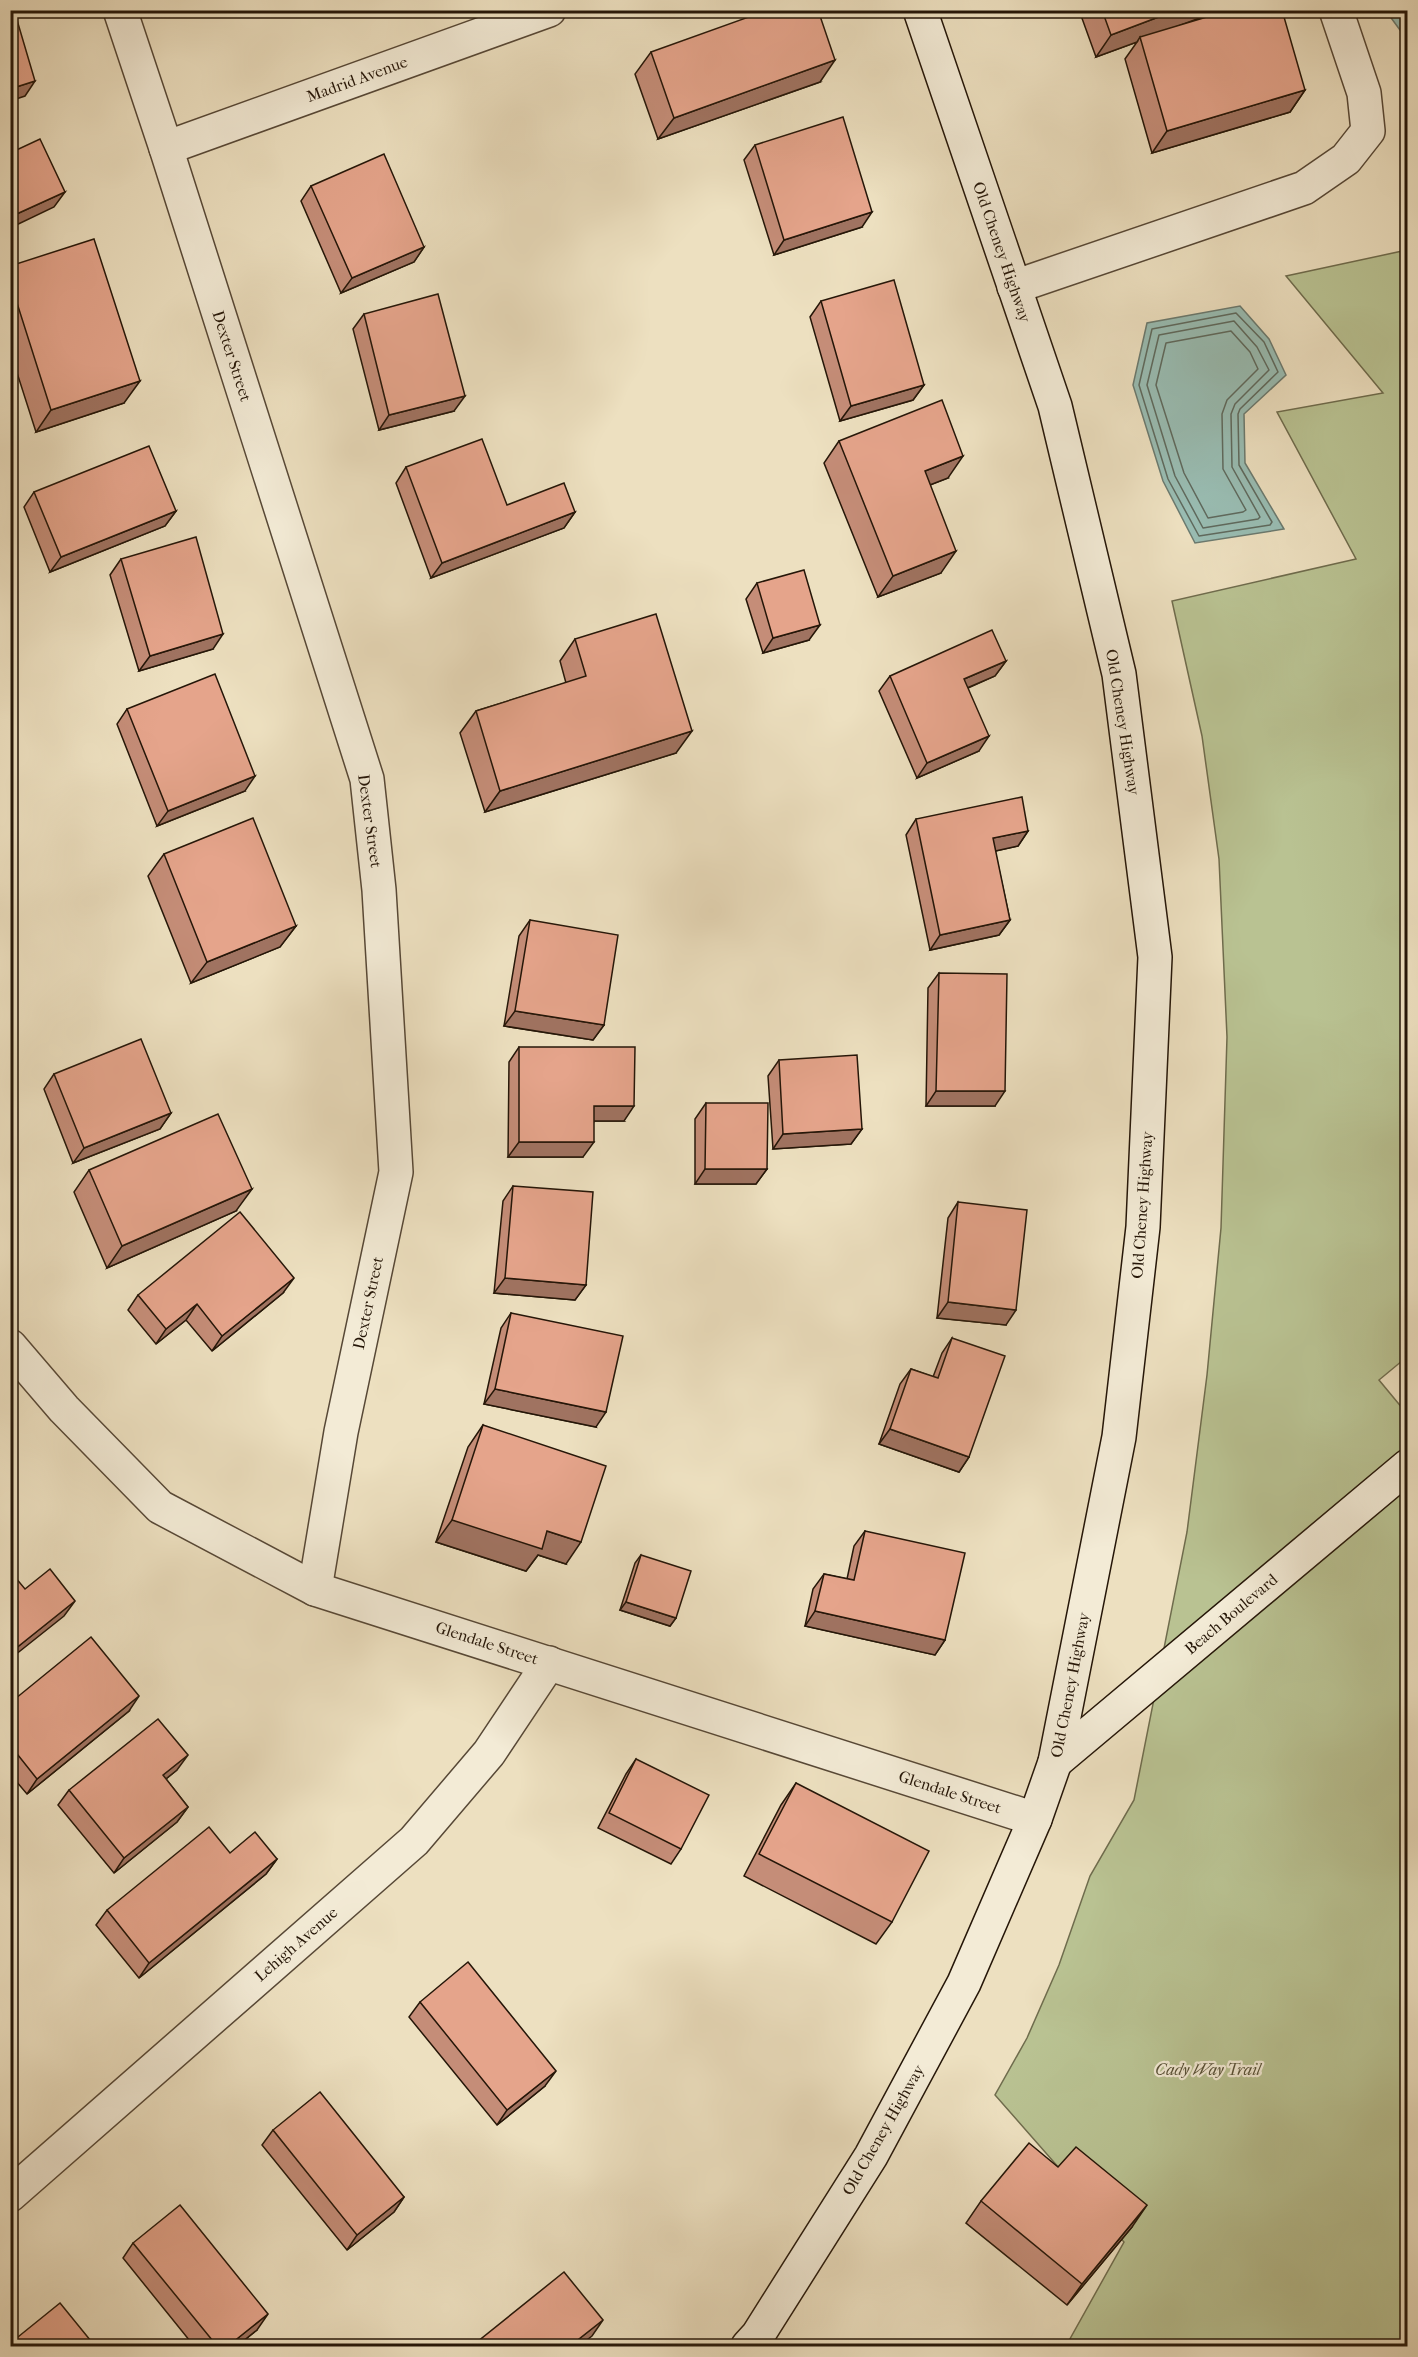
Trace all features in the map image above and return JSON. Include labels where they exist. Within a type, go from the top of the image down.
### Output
[{"type":"street","name":"Dexter Street","points":[[120,10],[367,779],[379,891],[396,1172],[341,1432],[315,1589]]},
{"type":"street","name":"Madrid Avenue","points":[[166,148],[549,10]]},
{"type":"street","name":"Old Cheney Highway","points":[[748,2346],[758,2335],[871,2156],[964,1983],[1035,1819],[1055,1762],[1119,1437],[1143,1227],[1155,957],[1119,674],[1054,406],[920,10]]},
{"type":"street","points":[[1014,287],[1304,188],[1346,159],[1368,131],[1364,93],[1336,10]]},
{"type":"street","name":"Glendale Street","points":[[10,1346],[64,1409],[160,1507],[315,1589],[1035,1819]]},
{"type":"street","name":"Beach Boulevard","points":[[1055,1762],[1407,1466]]},
{"type":"street","name":"Lehigh Avenue","points":[[10,2195],[414,1841],[489,1753],[549,1663]]},
{"type":"green space","name":"Cady Way Trail","points":[[1407,250],[1408,1356],[1379,1380],[1408,1415],[1407,2346],[1066,2346],[1124,2242],[995,2095],[1027,2038],[1059,1965],[1090,1876],[1134,1800],[1187,1532],[1207,1375],[1221,1228],[1227,1037],[1219,859],[1202,736],[1172,601],[1356,559],[1277,412],[1383,393],[1286,276]]},
{"type":"water","points":[[1386,11],[1407,11],[1407,32],[1400,30]]},
{"type":"water","points":[[1240,306],[1269,339],[1286,375],[1244,414],[1245,463],[1284,529],[1195,543],[1163,481],[1133,385],[1147,323]]},
{"type":"building","points":[[768,10],[818,10],[835,60],[674,118],[651,52]]},
{"type":"building","points":[[1102,10],[1177,10],[1111,35]]},
{"type":"building","points":[[1230,10],[1282,10],[1305,90],[1167,131],[1140,37]]},
{"type":"building","points":[[17,20],[35,81],[10,89],[10,22]]},
{"type":"building","points":[[843,117],[872,212],[784,240],[755,145]]},
{"type":"building","points":[[40,139],[65,192],[10,217],[10,153]]},
{"type":"building","points":[[384,154],[424,247],[352,278],[311,186]]},
{"type":"building","points":[[94,239],[140,381],[51,410],[10,281],[10,266]]},
{"type":"building","points":[[894,280],[924,385],[851,406],[821,301]]},
{"type":"building","points":[[438,294],[465,396],[389,415],[364,314]]},
{"type":"building","points":[[942,400],[963,456],[925,471],[956,551],[893,576],[839,441]]},
{"type":"building","points":[[482,439],[507,505],[564,483],[575,512],[442,563],[406,467]]},
{"type":"building","points":[[149,446],[176,511],[61,557],[34,492]]},
{"type":"building","points":[[196,537],[223,634],[150,656],[121,559]]},
{"type":"building","points":[[804,570],[820,625],[773,638],[757,583]]},
{"type":"building","points":[[656,614],[692,731],[500,791],[476,711],[586,676],[575,639]]},
{"type":"building","points":[[992,630],[1006,661],[964,679],[989,736],[927,763],[890,676]]},
{"type":"building","points":[[215,674],[255,776],[168,811],[127,709]]},
{"type":"building","points":[[1022,797],[1028,831],[993,838],[1010,920],[940,935],[916,819]]},
{"type":"building","points":[[253,818],[296,926],[207,962],[164,854]]},
{"type":"building","points":[[530,920],[618,935],[604,1025],[515,1011]]},
{"type":"building","points":[[939,973],[1007,974],[1005,1091],[936,1091]]},
{"type":"building","points":[[141,1039],[171,1113],[84,1148],[54,1074]]},
{"type":"building","points":[[519,1047],[635,1047],[634,1106],[594,1106],[594,1142],[519,1142]]},
{"type":"building","points":[[857,1055],[862,1129],[783,1134],[779,1060]]},
{"type":"building","points":[[706,1103],[768,1103],[767,1169],[705,1169]]},
{"type":"building","points":[[218,1114],[252,1189],[122,1246],[89,1170]]},
{"type":"building","points":[[513,1186],[593,1192],[586,1285],[505,1278]]},
{"type":"building","points":[[958,1202],[1027,1210],[1016,1310],[948,1302]]},
{"type":"building","points":[[240,1212],[294,1278],[222,1336],[197,1304],[166,1329],[138,1295]]},
{"type":"building","points":[[511,1313],[623,1336],[606,1412],[495,1389]]},
{"type":"building","points":[[952,1338],[1005,1356],[969,1457],[890,1429],[911,1369],[938,1378]]},
{"type":"building","points":[[483,1425],[606,1466],[581,1542],[547,1531],[542,1549],[452,1520]]},
{"type":"building","points":[[865,1531],[965,1553],[945,1640],[815,1611],[824,1574],[854,1580]]},
{"type":"building","points":[[641,1555],[691,1571],[676,1618],[626,1602]]},
{"type":"building","points":[[50,1569],[75,1601],[10,1653],[10,1571],[25,1589]]},
{"type":"building","points":[[91,1637],[139,1696],[37,1779],[10,1745],[10,1703]]},
{"type":"building","points":[[158,1719],[188,1755],[163,1775],[188,1807],[124,1858],[69,1790]]},
{"type":"building","points":[[636,1759],[709,1795],[681,1849],[609,1813]]},
{"type":"building","points":[[796,1783],[929,1851],[892,1922],[759,1854]]},
{"type":"building","points":[[209,1827],[230,1853],[255,1832],[277,1859],[149,1963],[107,1910]]},
{"type":"building","points":[[468,1962],[556,2071],[507,2110],[420,2002]]},
{"type":"building","points":[[320,2092],[404,2197],[357,2235],[273,2130]]},
{"type":"building","points":[[1029,2143],[1058,2167],[1076,2147],[1147,2205],[1082,2284],[981,2201]]},
{"type":"building","points":[[180,2205],[268,2314],[228,2346],[217,2346],[133,2243]]},
{"type":"building","points":[[564,2272],[603,2320],[570,2346],[472,2346]]},
{"type":"building","points":[[60,2303],[95,2346],[18,2346],[13,2341]]}]
